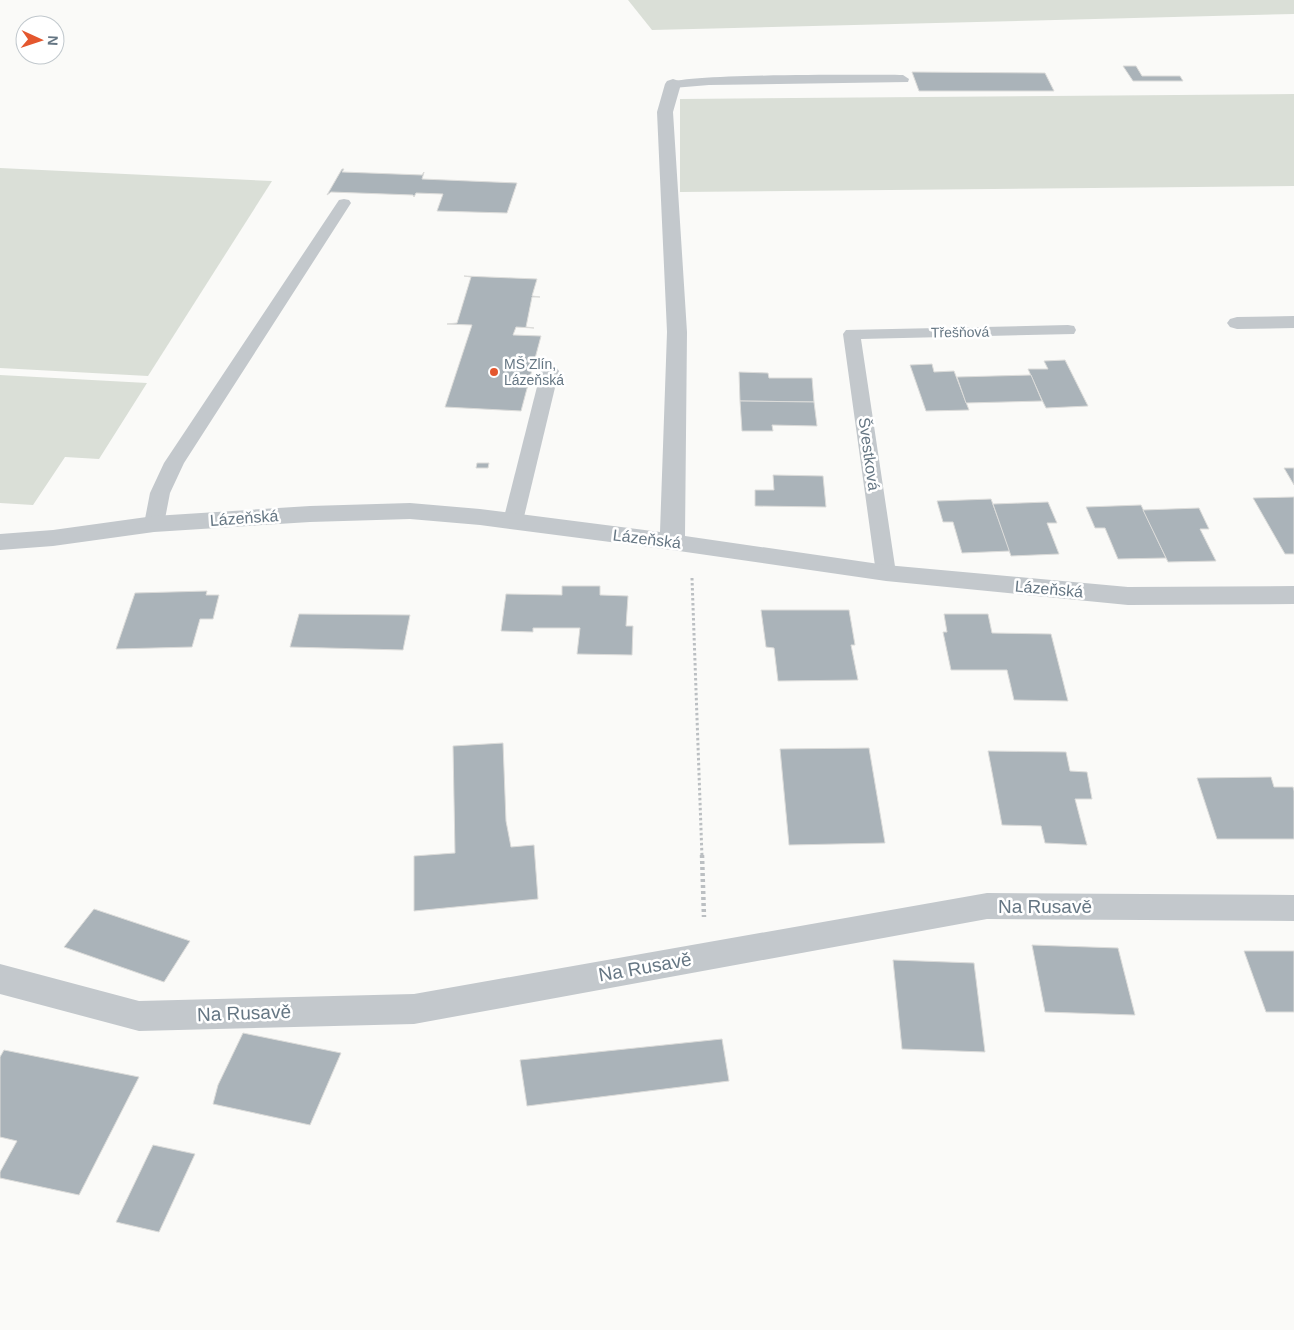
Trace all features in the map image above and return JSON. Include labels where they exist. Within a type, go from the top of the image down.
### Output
[{"type":"street","points":[[673,84],[665,112],[677,332],[682,544]]},
{"type":"street","points":[[1237,323],[1294,322]]},
{"type":"street","name":"Lázeňská","points":[[0,542],[53,538],[154,524],[371,511],[447,513],[682,544],[886,574],[1128,596],[1294,595]]},
{"type":"street","name":"Na Rusavě","points":[[0,979],[138,1016],[414,1009],[987,906],[1294,908]]},
{"type":"lane","points":[[673,84],[709,81],[903,79]]},
{"type":"lane","points":[[154,524],[160,493],[174,463],[344,203]]},
{"type":"lane","name":"Třešňová","points":[[852,334],[1068,330]]},
{"type":"lane","name":"Švestková","points":[[852,334],[886,574]]},
{"type":"lane","points":[[513,521],[550,371]]},
{"type":"path","points":[[682,544],[705,956]]},
{"type":"shaded area","points":[[628,0],[1294,0],[1294,14],[652,30]]},
{"type":"shaded area","points":[[1294,94],[1294,186],[680,192],[680,99]]},
{"type":"shaded area","points":[[0,168],[272,181],[148,376],[0,368]]},
{"type":"shaded area","points":[[0,375],[147,383],[99,459],[65,457],[33,505],[0,503]]},
{"type":"building","points":[[1123,66],[1136,66],[1142,76],[1180,76],[1183,81],[1133,81]]},
{"type":"building","points":[[912,72],[1045,73],[1054,91],[919,91]]},
{"type":"building","points":[[342,169],[344,169],[342,172],[422,175],[424,172],[422,179],[517,183],[507,213],[437,211],[443,194],[416,193],[414,197],[413,195],[331,192],[327,195]]},
{"type":"building","name":"MŠ Zlín, Lázeňská","points":[[464,276],[537,279],[532,296],[540,297],[532,297],[526,327],[534,328],[516,327],[513,335],[541,336],[521,411],[445,407],[472,325],[447,324],[457,323],[471,277]]},
{"type":"building","points":[[1065,360],[1088,406],[1046,408],[1028,369],[1048,369],[1044,361]]},
{"type":"building","points":[[932,364],[934,372],[954,371],[969,410],[926,411],[910,365]]},
{"type":"building","points":[[739,372],[768,373],[769,378],[812,378],[814,402],[740,401]]},
{"type":"building","points":[[1031,375],[1042,401],[966,403],[957,377]]},
{"type":"building","points":[[740,401],[814,402],[817,426],[772,425],[773,431],[742,431]]},
{"type":"building","points":[[477,463],[489,463],[488,468],[476,468]]},
{"type":"building","points":[[1284,468],[1294,468],[1294,485]]},
{"type":"building","points":[[773,475],[823,476],[826,507],[755,506],[755,490],[774,490]]},
{"type":"building","points":[[1294,497],[1294,554],[1285,554],[1253,498]]},
{"type":"building","points":[[991,499],[1010,551],[962,553],[953,522],[943,522],[937,501]]},
{"type":"building","points":[[1048,502],[1057,523],[1047,523],[1059,554],[1011,556],[993,504]]},
{"type":"building","points":[[1141,505],[1166,558],[1118,559],[1105,528],[1095,528],[1086,507]]},
{"type":"building","points":[[1199,508],[1209,529],[1200,529],[1216,561],[1168,562],[1143,510]]},
{"type":"building","points":[[562,586],[600,586],[600,595],[628,596],[626,626],[633,626],[632,655],[577,654],[580,628],[533,628],[533,632],[501,631],[506,594],[562,595]]},
{"type":"building","points":[[207,591],[206,595],[219,595],[213,619],[200,619],[192,647],[116,649],[135,593]]},
{"type":"building","points":[[761,610],[849,610],[855,645],[851,645],[858,680],[778,681],[774,648],[766,647]]},
{"type":"building","points":[[299,614],[410,615],[403,650],[290,647]]},
{"type":"building","points":[[944,614],[988,614],[992,633],[1051,634],[1068,701],[1014,700],[1007,670],[951,670],[943,632],[947,632]]},
{"type":"building","points":[[503,743],[506,821],[511,847],[534,845],[538,899],[414,911],[414,856],[455,853],[453,746]]},
{"type":"building","points":[[869,748],[885,843],[789,845],[780,749]]},
{"type":"building","points":[[988,751],[1066,752],[1070,771],[1087,772],[1092,799],[1075,799],[1087,845],[1045,843],[1041,826],[1002,825]]},
{"type":"building","points":[[1271,777],[1274,787],[1293,787],[1294,839],[1217,839],[1197,778]]},
{"type":"building","points":[[94,909],[190,941],[164,982],[64,947]]},
{"type":"building","points":[[1032,945],[1118,948],[1135,1015],[1045,1012]]},
{"type":"building","points":[[1244,951],[1294,951],[1294,1012],[1266,1012]]},
{"type":"building","points":[[893,960],[974,963],[985,1052],[902,1049]]},
{"type":"building","points":[[243,1033],[341,1053],[310,1125],[213,1104],[218,1085]]},
{"type":"building","points":[[722,1039],[729,1081],[527,1106],[520,1060]]},
{"type":"building","points":[[4,1050],[139,1077],[79,1195],[0,1178],[0,1172],[17,1141],[0,1137],[0,1057]]},
{"type":"building","points":[[153,1145],[195,1154],[159,1232],[116,1222]]},
{"type":"place","name":"MŠ Zlín, Lázeňská","points":[[494,372]]}]
